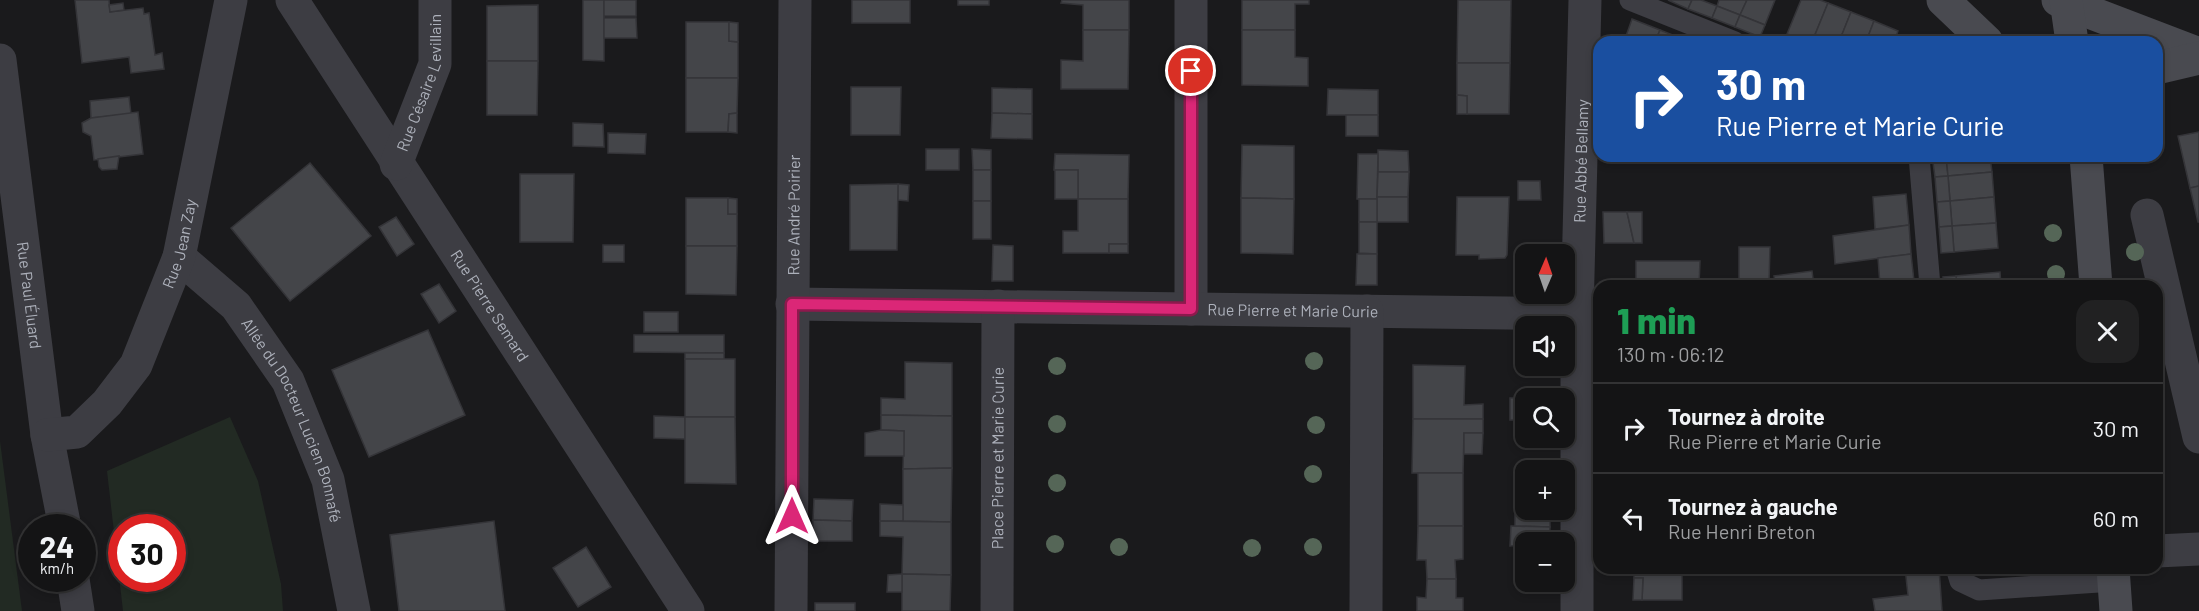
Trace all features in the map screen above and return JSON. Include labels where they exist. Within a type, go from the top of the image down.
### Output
[{"type":"main road","points":[[1943,0],[1982,36]]},
{"type":"main road","points":[[2064,1],[2071,36]]},
{"type":"main road","points":[[2064,1],[2150,36]]},
{"type":"main road","points":[[2163,41],[2199,56]]},
{"type":"main road","points":[[2163,66],[2199,56]]},
{"type":"main road","points":[[2086,162],[2096,280]]},
{"type":"street","name":"Rue Jean Zay","points":[[47,435],[77,432],[107,403],[136,365],[179,257],[231,0]]},
{"type":"street","name":"Rue Pierre Semard","points":[[292,0],[396,164],[688,611]]},
{"type":"street","name":"Rue Césaire Levillain","points":[[396,164],[435,64],[435,0]]},
{"type":"street","name":"Rue André Poirier","points":[[791,611],[795,0]]},
{"type":"street","points":[[1191,0],[1191,309]]},
{"type":"street","name":"Rue Abbé Bellamy","points":[[1577,611],[1577,314],[1585,0]]},
{"type":"street","name":"Rue Paul Éluard","points":[[0,60],[47,435],[62,514]]},
{"type":"street","points":[[2147,215],[2162,280]]},
{"type":"street","name":"Allée du Docteur Lucien Bonnafé","points":[[179,257],[236,306],[288,381],[328,480],[354,611]]},
{"type":"street","points":[[2163,283],[2199,437]]},
{"type":"street","name":"Rue Pierre et Marie Curie","points":[[792,304],[1577,314]]},
{"type":"street","name":"Place Pierre et Marie Curie","points":[[997,611],[998,306]]},
{"type":"street","points":[[1366,611],[1368,311]]},
{"type":"street","points":[[2163,550],[2199,549]]},
{"type":"street","points":[[75,592],[78,611]]},
{"type":"lane","points":[[1630,0],[1720,36]]},
{"type":"lane","points":[[1920,162],[1929,280]]},
{"type":"lane","points":[[1958,574],[1960,581],[1979,590],[2114,587]]},
{"type":"shaded area","points":[[230,417],[258,481],[281,584],[283,611],[123,611],[121,592],[186,592],[186,514],[112,514],[107,471]]},
{"type":"shaded area","points":[[0,441],[22,611],[0,611]]},
{"type":"building","points":[[75,0],[109,0],[110,12],[143,8],[144,14],[149,13],[155,55],[162,53],[164,69],[131,73],[129,57],[82,63]]},
{"type":"building","points":[[583,0],[604,0],[604,61],[583,60]]},
{"type":"building","points":[[604,0],[636,0],[636,16],[604,16]]},
{"type":"building","points":[[852,0],[910,0],[910,23],[852,23]]},
{"type":"building","points":[[958,0],[989,0],[989,5],[958,5]]},
{"type":"building","points":[[1062,0],[1129,0],[1129,30],[1083,30],[1083,5],[1061,3]]},
{"type":"building","points":[[1242,0],[1309,0],[1309,4],[1295,4],[1295,30],[1242,30]]},
{"type":"building","points":[[1458,0],[1511,0],[1510,63],[1457,63]]},
{"type":"building","points":[[1668,0],[1692,0],[1688,9]]},
{"type":"building","points":[[1692,0],[1701,0],[1717,6],[1712,18],[1688,9]]},
{"type":"building","points":[[1719,0],[1747,0],[1740,15],[1717,6]]},
{"type":"building","points":[[1747,0],[1775,0],[1765,25],[1740,15]]},
{"type":"building","points":[[1801,0],[1820,0],[1828,3],[1814,36],[1787,34]]},
{"type":"building","points":[[123,3],[124,10],[110,12],[109,5]]},
{"type":"building","points":[[1828,3],[1851,12],[1841,36],[1814,36]]},
{"type":"building","points":[[538,5],[538,61],[487,61],[487,6]]},
{"type":"building","points":[[1717,6],[1740,15],[1735,27],[1712,18]]},
{"type":"building","points":[[1851,12],[1874,21],[1868,36],[1841,36]]},
{"type":"building","points":[[1740,15],[1765,25],[1760,36],[1735,27]]},
{"type":"building","points":[[604,18],[636,18],[637,38],[604,38]]},
{"type":"building","points":[[1632,19],[1660,30],[1658,36],[1626,36]]},
{"type":"building","points":[[1874,21],[1898,31],[1896,36],[1868,36]]},
{"type":"building","points":[[686,22],[729,22],[729,41],[738,42],[738,78],[686,78]]},
{"type":"building","points":[[729,22],[738,23],[738,42],[729,41]]},
{"type":"building","points":[[1083,30],[1129,30],[1128,89],[1061,89],[1061,60],[1083,61]]},
{"type":"building","points":[[1242,30],[1295,30],[1295,57],[1308,58],[1308,86],[1242,85]]},
{"type":"building","points":[[1660,30],[1675,36],[1658,36]]},
{"type":"building","points":[[487,61],[538,61],[537,115],[487,115]]},
{"type":"building","points":[[1457,63],[1510,63],[1509,114],[1467,114],[1467,96],[1457,95]]},
{"type":"building","points":[[686,78],[738,78],[737,113],[729,114],[728,132],[686,132]]},
{"type":"building","points":[[851,87],[901,87],[900,135],[851,135]]},
{"type":"building","points":[[992,88],[1032,89],[1032,114],[992,113]]},
{"type":"building","points":[[1328,89],[1378,90],[1378,115],[1327,115]]},
{"type":"building","points":[[1457,95],[1467,96],[1467,114],[1457,114]]},
{"type":"building","points":[[129,97],[131,114],[91,118],[90,101]]},
{"type":"building","points":[[138,112],[143,154],[94,160],[91,136],[83,132],[82,123],[91,118]]},
{"type":"building","points":[[737,113],[737,133],[728,132],[729,114]]},
{"type":"building","points":[[992,113],[1032,114],[1032,139],[991,138]]},
{"type":"building","points":[[1346,115],[1378,115],[1378,136],[1346,136]]},
{"type":"building","points":[[573,123],[603,124],[604,147],[573,146]]},
{"type":"building","points":[[2199,132],[2199,186],[2190,188],[2178,136]]},
{"type":"building","points":[[608,133],[646,134],[645,154],[608,153]]},
{"type":"building","points":[[1242,145],[1294,146],[1294,199],[1241,198]]},
{"type":"building","points":[[926,149],[959,149],[959,170],[926,170]]},
{"type":"building","points":[[972,149],[991,150],[991,170],[973,170]]},
{"type":"building","points":[[1378,150],[1408,151],[1409,172],[1378,172]]},
{"type":"building","points":[[1055,154],[1129,155],[1128,199],[1078,199],[1078,170],[1054,170]]},
{"type":"building","points":[[1358,154],[1378,154],[1377,199],[1357,199]]},
{"type":"building","points":[[119,156],[117,169],[102,170],[99,167],[98,159]]},
{"type":"building","points":[[1933,162],[1947,162],[1948,176],[1935,177]]},
{"type":"building","points":[[1947,162],[1991,162],[1992,172],[1948,176]]},
{"type":"building","points":[[310,163],[371,236],[290,301],[231,228]]},
{"type":"building","points":[[973,170],[991,170],[991,201],[973,201]]},
{"type":"building","points":[[1055,170],[1078,170],[1078,199],[1055,199]]},
{"type":"building","points":[[1378,172],[1409,172],[1408,197],[1377,197]]},
{"type":"building","points":[[1992,172],[1994,197],[1950,201],[1948,176]]},
{"type":"building","points":[[520,174],[574,174],[573,242],[520,242]]},
{"type":"building","points":[[1948,176],[1950,201],[1937,202],[1935,177]]},
{"type":"building","points":[[1518,181],[1540,181],[1541,200],[1518,200]]},
{"type":"building","points":[[898,184],[909,185],[908,201],[898,200]]},
{"type":"building","points":[[898,184],[897,250],[850,250],[850,185]]},
{"type":"building","points":[[2199,186],[2199,222],[2198,222],[2190,188]]},
{"type":"building","points":[[1906,194],[1909,225],[1875,229],[1873,197]]},
{"type":"building","points":[[1377,197],[1408,197],[1408,222],[1377,222]]},
{"type":"building","points":[[1457,197],[1509,197],[1505,258],[1479,259],[1479,255],[1456,255]]},
{"type":"building","points":[[1994,197],[1996,223],[1952,226],[1950,201]]},
{"type":"building","points":[[686,198],[728,198],[728,214],[737,214],[737,246],[686,246]]},
{"type":"building","points":[[728,198],[737,199],[737,214],[728,214]]},
{"type":"building","points":[[1241,198],[1294,199],[1293,254],[1241,253]]},
{"type":"building","points":[[1078,199],[1128,199],[1128,244],[1109,244],[1109,253],[1063,253],[1063,231],[1078,231]]},
{"type":"building","points":[[1359,199],[1377,199],[1377,222],[1359,222]]},
{"type":"building","points":[[973,201],[991,201],[991,239],[973,239]]},
{"type":"building","points":[[1950,201],[1952,226],[1939,227],[1937,202]]},
{"type":"building","points":[[1603,212],[1627,212],[1634,243],[1604,243]]},
{"type":"building","points":[[1627,212],[1642,212],[1642,243],[1634,243]]},
{"type":"building","points":[[396,217],[414,244],[397,256],[379,227]]},
{"type":"building","points":[[1359,222],[1377,222],[1377,254],[1359,253]]},
{"type":"building","points":[[1996,223],[1998,248],[1954,252],[1952,226]]},
{"type":"building","points":[[1909,225],[1911,254],[1835,264],[1833,236]]},
{"type":"building","points":[[1952,226],[1954,252],[1941,253],[1939,227]]},
{"type":"building","points":[[1109,244],[1128,244],[1128,253],[1109,253]]},
{"type":"building","points":[[603,245],[624,245],[624,262],[603,262]]},
{"type":"building","points":[[993,245],[1013,246],[1013,281],[992,281]]},
{"type":"building","points":[[686,246],[737,246],[736,295],[686,294]]},
{"type":"building","points":[[1739,247],[1770,247],[1769,280],[1739,280]]},
{"type":"building","points":[[1357,254],[1377,254],[1377,285],[1356,285]]},
{"type":"building","points":[[1911,254],[1914,280],[1880,280],[1878,258]]},
{"type":"building","points":[[1636,261],[1700,261],[1699,280],[1636,280]]},
{"type":"building","points":[[1812,271],[1813,280],[1775,280],[1774,276]]},
{"type":"building","points":[[2000,272],[2001,280],[1956,280],[1956,276]]},
{"type":"building","points":[[1956,276],[1956,280],[1943,280],[1943,277]]},
{"type":"building","points":[[439,284],[456,311],[439,323],[421,294]]},
{"type":"building","points":[[644,312],[678,312],[678,332],[644,332]]},
{"type":"building","points":[[428,330],[465,415],[369,457],[332,370]]},
{"type":"building","points":[[634,335],[724,335],[724,353],[634,352]]},
{"type":"building","points":[[685,353],[724,353],[724,360],[685,359]]},
{"type":"building","points":[[685,359],[735,359],[735,417],[685,417]]},
{"type":"building","points":[[905,362],[952,363],[952,416],[881,415],[881,398],[905,399]]},
{"type":"building","points":[[1413,365],[1465,366],[1464,405],[1483,404],[1483,419],[1413,419]]},
{"type":"building","points":[[1510,398],[1515,398],[1515,420],[1510,420]]},
{"type":"building","points":[[881,415],[952,416],[952,468],[903,469],[904,431],[881,430]]},
{"type":"building","points":[[654,416],[685,417],[685,439],[654,438]]},
{"type":"building","points":[[685,417],[735,417],[736,484],[685,483]]},
{"type":"building","points":[[1413,419],[1483,419],[1483,433],[1464,433],[1463,473],[1412,473]]},
{"type":"building","points":[[881,430],[904,431],[904,456],[865,456],[865,433]]},
{"type":"building","points":[[1464,433],[1483,433],[1482,454],[1464,454]]},
{"type":"building","points":[[952,468],[951,522],[903,521],[903,469]]},
{"type":"building","points":[[1418,473],[1463,473],[1463,526],[1418,526]]},
{"type":"building","points":[[814,499],[853,500],[852,521],[813,520]]},
{"type":"building","points":[[880,504],[903,505],[903,521],[880,521]]},
{"type":"building","points":[[813,520],[852,521],[852,541],[813,541]]},
{"type":"building","points":[[1515,520],[1550,520],[1550,527],[1515,526]]},
{"type":"building","points":[[494,521],[505,611],[399,611],[390,535]]},
{"type":"building","points":[[880,521],[951,522],[951,575],[902,574],[903,537],[880,536]]},
{"type":"building","points":[[1418,526],[1463,526],[1463,559],[1455,560],[1456,579],[1427,579],[1426,560],[1417,560]]},
{"type":"building","points":[[1511,526],[1550,527],[1550,532],[1515,532],[1515,546],[1510,546]]},
{"type":"building","points":[[586,547],[611,587],[578,607],[553,568]]},
{"type":"building","points":[[902,574],[951,575],[950,611],[902,611]]},
{"type":"building","points":[[902,574],[902,592],[887,592],[888,575]]},
{"type":"building","points":[[1634,574],[1682,574],[1682,600],[1642,600],[1643,578],[1634,578]]},
{"type":"building","points":[[1906,574],[1939,574],[1942,611],[1875,611],[1873,599],[1908,595]]},
{"type":"building","points":[[1634,578],[1643,578],[1642,600],[1633,600]]},
{"type":"building","points":[[1427,579],[1456,579],[1456,598],[1463,598],[1463,611],[1417,611],[1417,597],[1426,598]]},
{"type":"building","points":[[815,603],[855,603],[855,611],[815,611]]},
{"type":"route","points":[[792,516],[792,304],[1191,309],[1191,71]]}]
